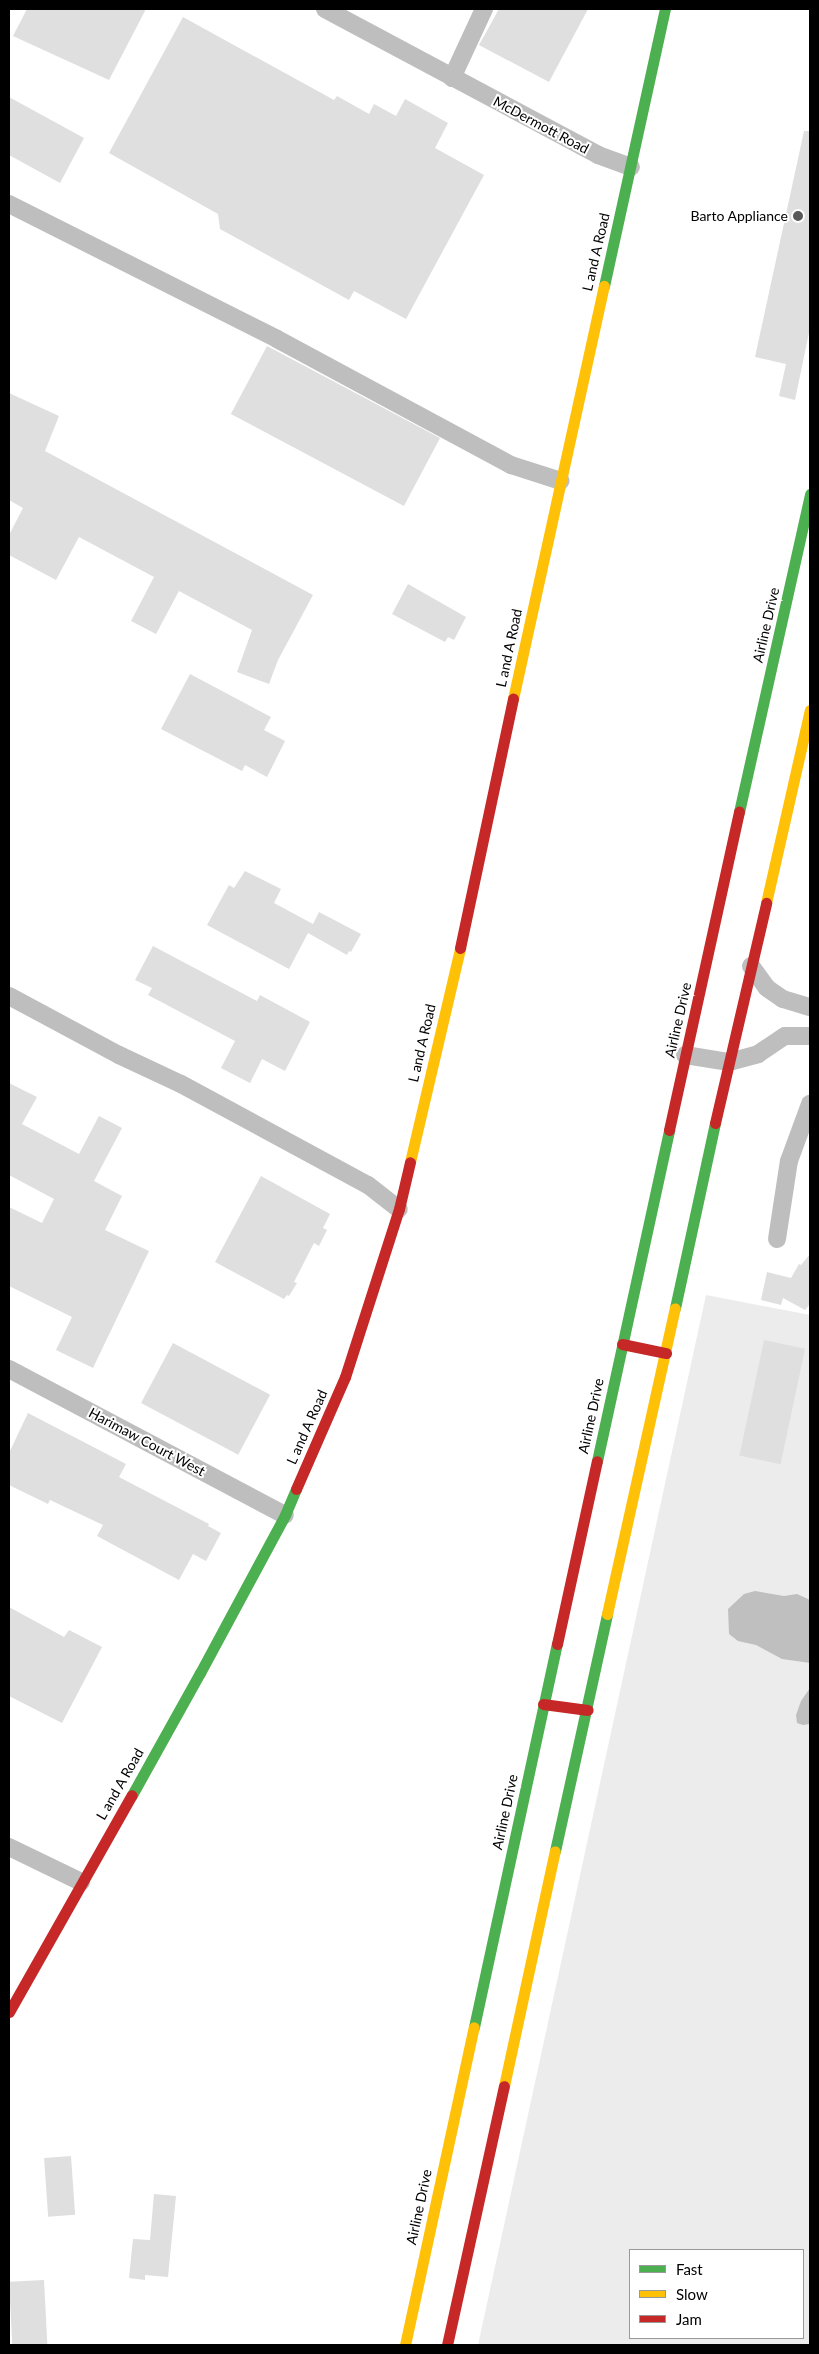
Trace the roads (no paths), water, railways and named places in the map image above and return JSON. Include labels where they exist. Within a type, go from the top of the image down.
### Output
[{"type":"main road","name":"L and A Road","points":[[9,2012],[200,1673],[285,1515],[345,1378],[399,1209],[467,917],[665,9]]},
{"type":"main road","name":"Airline Drive","points":[[405,2345],[685,1054],[810,494]]},
{"type":"main road","points":[[447,2345],[729,1062],[810,710]]},
{"type":"main road","points":[[622,1344],[666,1352]]},
{"type":"main road","points":[[543,1704],[588,1710]]},
{"type":"street","name":"McDermott Road","points":[[325,9],[598,155],[631,167]]},
{"type":"street","points":[[452,78],[484,9]]},
{"type":"street","points":[[9,204],[277,339],[511,465],[561,481]]},
{"type":"street","points":[[752,966],[767,988],[783,999],[810,1007]]},
{"type":"street","points":[[9,996],[119,1055],[181,1084],[368,1186],[399,1209]]},
{"type":"street","points":[[685,1054],[729,1062],[758,1054],[785,1036],[810,1036]]},
{"type":"street","points":[[778,1239],[789,1161],[810,1104]]},
{"type":"street","name":"Harimaw Court West","points":[[9,1370],[285,1515]]},
{"type":"street","points":[[9,1847],[81,1882]]},
{"type":"place","name":"Barto Appliance","points":[[798,216]]}]
